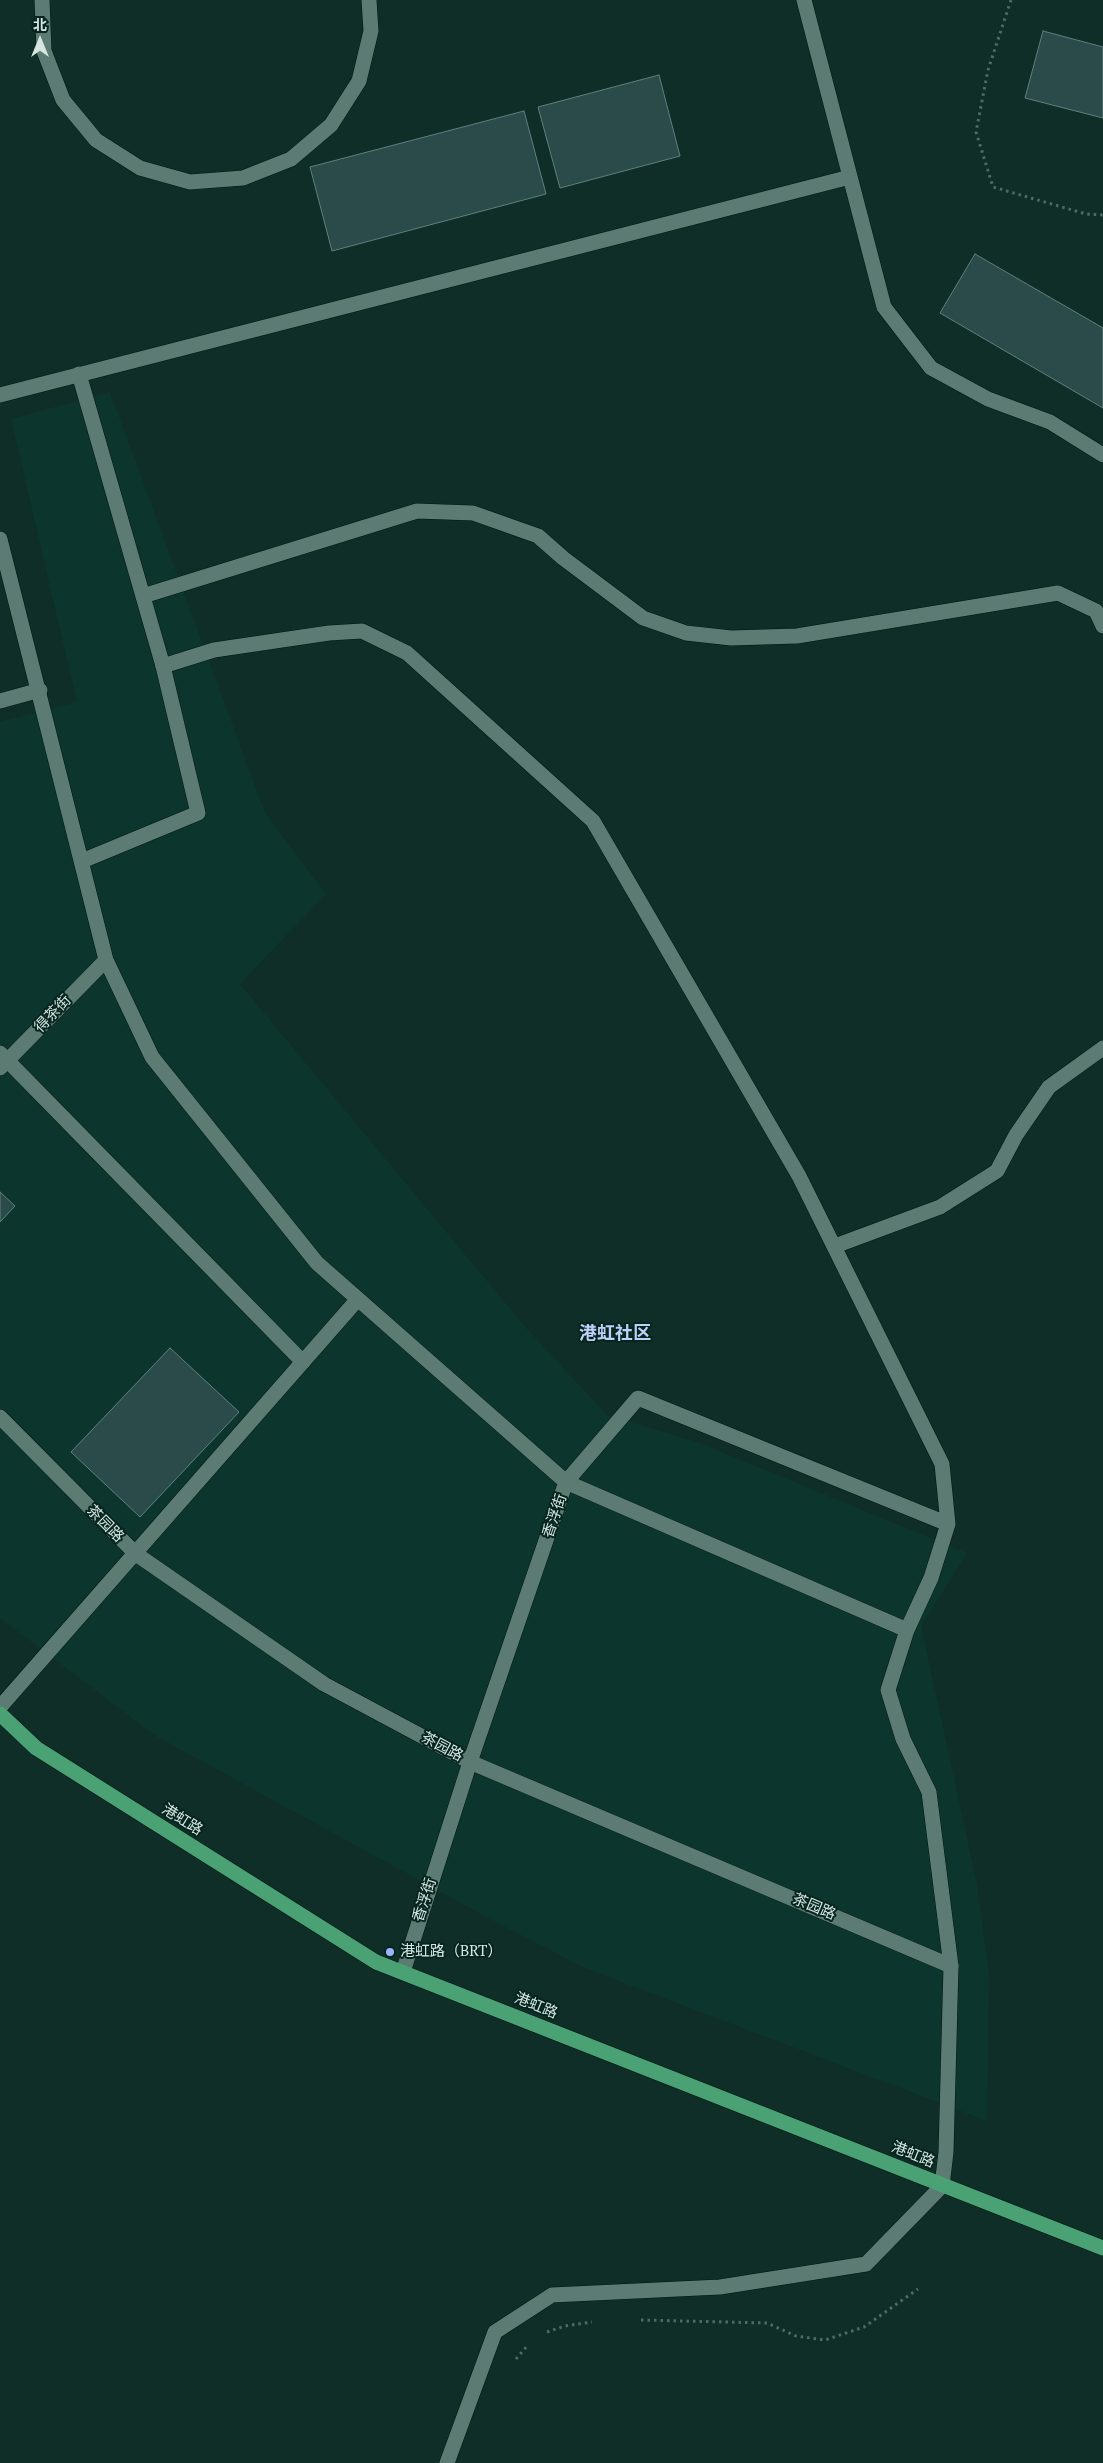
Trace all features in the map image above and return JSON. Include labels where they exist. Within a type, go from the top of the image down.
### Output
[{"type":"highway","name":"港虹路","points":[[0,1714],[36,1748],[376,1962],[1103,2248]]},
{"type":"street","points":[[42,0],[44,52],[63,100],[96,140],[140,168],[190,182],[243,178],[291,159],[331,125],[359,81],[371,31],[369,0]]},
{"type":"street","points":[[804,0],[884,307],[931,368],[988,399],[1050,422],[1103,455]]},
{"type":"street","points":[[0,395],[850,177]]},
{"type":"street","points":[[79,374],[163,666],[198,814],[82,861]]},
{"type":"street","points":[[143,596],[417,511],[472,513],[538,536],[563,558],[643,618],[686,633],[732,638],[797,636],[1058,593],[1096,611],[1103,626]]},
{"type":"street","points":[[0,539],[40,690],[106,960],[152,1057],[317,1263],[566,1482],[907,1630]]},
{"type":"street","points":[[163,666],[214,650],[329,633],[362,631],[407,653],[568,796],[593,821],[800,1176],[942,1464],[948,1524],[931,1578],[907,1630],[888,1690],[903,1739],[929,1792],[951,1966],[946,2152],[942,2186],[866,2264],[720,2287],[552,2295],[495,2332],[447,2463]]},
{"type":"street","points":[[0,701],[40,690]]},
{"type":"street","name":"得茶街","points":[[3,1060],[106,960]]},
{"type":"street","points":[[835,1246],[940,1207],[997,1171],[1016,1135],[1049,1087],[1103,1048]]},
{"type":"street","points":[[3,1060],[303,1362]]},
{"type":"street","points":[[0,1707],[358,1299]]},
{"type":"street","name":"香浮街","points":[[403,1972],[470,1762],[566,1482],[638,1398],[948,1524]]},
{"type":"street","name":"茶园路","points":[[0,1417],[136,1554],[324,1684],[470,1762],[951,1966]]},
{"type":"path","points":[[1010,0],[988,70],[976,132],[993,187],[1086,214],[1103,215]]},
{"type":"path","points":[[633,2320],[767,2323],[796,2336],[825,2340],[864,2327],[918,2289]]},
{"type":"path","points":[[546,2332],[565,2326],[594,2322]]},
{"type":"path","points":[[513,2363],[530,2343]]},
{"type":"shaded area","points":[[110,392],[265,813],[326,894],[240,984],[527,1329],[607,1415],[697,1442],[967,1553],[921,1626],[977,1884],[989,1976],[987,2121],[585,1968],[490,1919],[156,1736],[0,1618],[0,722],[77,702],[11,419]]},
{"type":"building","points":[[1043,31],[1103,47],[1103,118],[1025,98]]},
{"type":"building","points":[[659,75],[680,156],[560,188],[538,107]]},
{"type":"building","points":[[524,111],[546,194],[332,251],[310,167]]},
{"type":"building","points":[[975,254],[1103,328],[1103,408],[940,313]]},
{"type":"building","points":[[0,1192],[15,1206],[0,1222]]},
{"type":"building","points":[[170,1348],[239,1412],[140,1517],[71,1452]]},
{"type":"place","name":"港虹路（BRT）","points":[[390,1952]]},
{"type":"district","name":"港虹社区","points":[[615,1334]]}]
